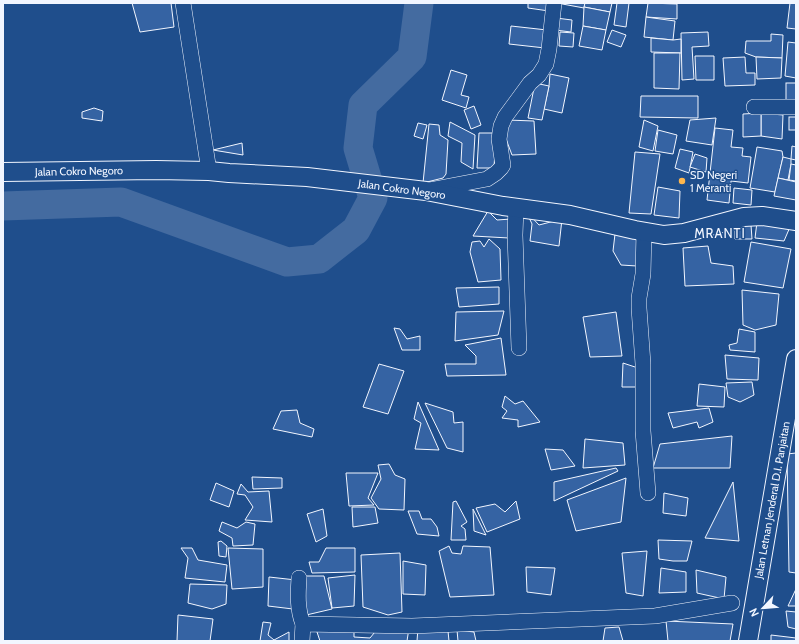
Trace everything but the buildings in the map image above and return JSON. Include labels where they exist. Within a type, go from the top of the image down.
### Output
[{"type":"street","points":[[183,3],[209,171]]},
{"type":"street","points":[[426,191],[487,178],[496,174],[501,168],[503,165],[499,139],[501,126],[505,117],[546,64],[550,49],[554,3]]},
{"type":"street","points":[[754,107],[796,107]]},
{"type":"street","name":"Jalan Cokro Negoro","points":[[3,172],[156,170],[209,171],[307,177],[426,191],[516,208],[570,216],[664,235],[684,233],[744,217],[762,216],[796,221]]},
{"type":"street","points":[[516,208],[519,348]]},
{"type":"street","points":[[644,232],[643,274],[639,308],[643,364],[643,431],[648,493]]},
{"type":"street","name":"Jalan Letnan Jenderal D.I. Panjaitan","points":[[748,641],[796,359]]},
{"type":"street","points":[[298,578],[298,608],[303,624],[302,641]]},
{"type":"street","points":[[303,624],[412,626],[655,616],[732,603]]},
{"type":"waterway","points":[[3,206],[121,202],[287,262],[319,259],[356,230],[373,198],[358,148],[363,105],[412,57],[419,3]]},
{"type":"place","name":"SD Negeri 1 Meranti","points":[[682,181]]},
{"type":"district","name":"MRANTI","points":[[720,233]]}]
